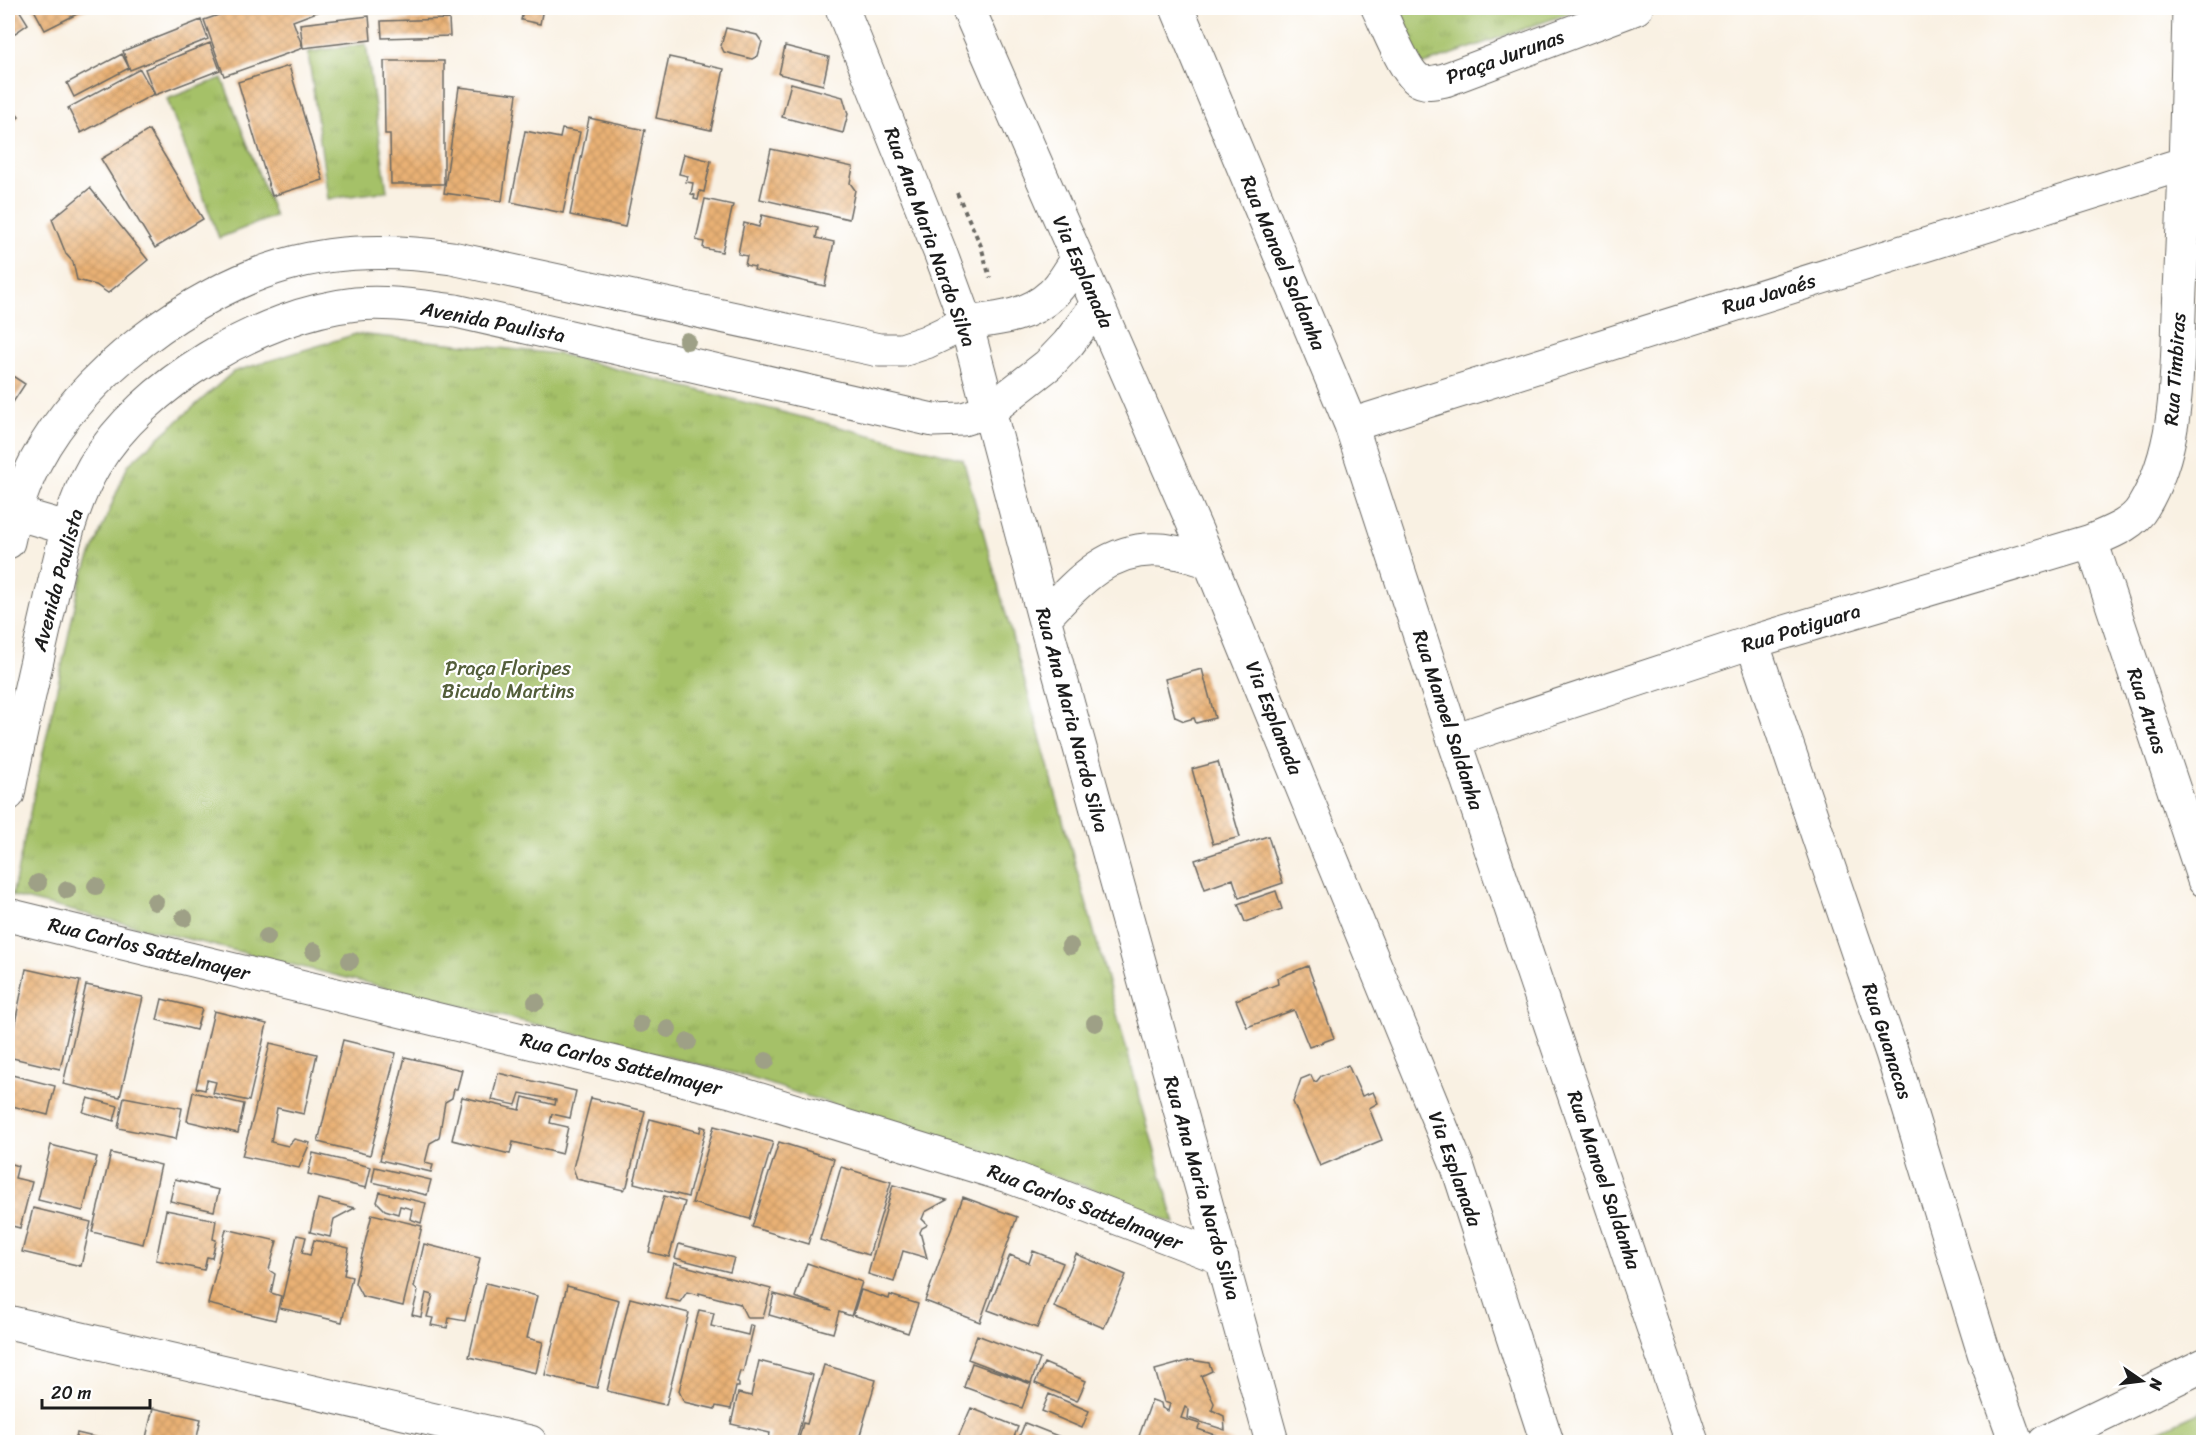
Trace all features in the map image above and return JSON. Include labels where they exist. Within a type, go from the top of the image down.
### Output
[{"type":"street","name":"Rua Ana Maria Nardo Silva","points":[[842,8],[966,322],[1044,618],[1272,1443]]},
{"type":"street","name":"Via Esplanada","points":[[968,8],[1210,562],[1458,1168],[1547,1443]]},
{"type":"street","name":"Rua Manoel Saldanha","points":[[1177,8],[1351,425],[1454,740],[1692,1443]]},
{"type":"street","name":"Praça Jurunas","points":[[1378,8],[1409,71],[1418,80],[1430,83],[1445,80],[1636,8]]},
{"type":"street","name":"Rua Timbiras","points":[[2142,509],[2161,471],[2173,428],[2186,163],[2189,8]]},
{"type":"street","name":"Rua Javaés","points":[[1351,425],[2186,163]]},
{"type":"street","points":[[67,528],[10,522],[36,460],[55,430],[112,366],[141,341],[217,292],[251,275],[287,264],[355,252],[385,251],[452,258],[879,350],[902,351],[966,322],[1002,318],[1029,309],[1052,295],[1077,260]]},
{"type":"street","name":"Avenida Paulista","points":[[8,794],[67,528],[80,495],[100,459],[134,416],[195,366],[254,333],[280,322],[309,313],[357,304],[407,305],[456,311],[933,420],[963,419],[989,411]]},
{"type":"street","points":[[989,411],[1048,365],[1068,344],[1097,305]]},
{"type":"street","name":"Rua Potiguara","points":[[1454,740],[1752,642],[2091,542],[2123,527],[2142,509]]},
{"type":"street","name":"Rua Aruas","points":[[2091,542],[2204,880]]},
{"type":"street","points":[[1044,618],[1077,582],[1103,563],[1120,556],[1158,549],[1178,552],[1210,562]]},
{"type":"street","name":"Rua Guanacas","points":[[1752,642],[1892,1053],[1984,1353],[2016,1443]]},
{"type":"street","name":"Rua Carlos Sattelmayer","points":[[8,915],[731,1090],[1008,1176],[1222,1258]]},
{"type":"street","points":[[8,1322],[530,1443]]},
{"type":"street","points":[[2045,1443],[2204,1365]]},
{"type":"green space","points":[[1399,8],[1584,8],[1416,67]]},
{"type":"green space","points":[[366,44],[387,191],[328,199],[308,52]]},
{"type":"green space","points":[[222,78],[275,216],[219,238],[167,99]]},
{"type":"green space","name":"Praça Floripes Bicudo Martins","points":[[356,334],[559,354],[963,459],[1175,1224],[1096,1190],[742,1075],[12,896],[80,582],[128,465],[233,372]]},
{"type":"green space","points":[[2203,1411],[2203,1442],[2135,1442]]},
{"type":"building","points":[[8,8],[18,8],[28,24],[8,38]]},
{"type":"building","points":[[33,8],[89,8],[45,30]]},
{"type":"building","points":[[239,8],[325,9],[293,21],[303,48],[224,76],[204,20]]},
{"type":"building","points":[[524,8],[543,8],[540,24],[521,20]]},
{"type":"building","points":[[369,16],[371,40],[303,48],[300,24]]},
{"type":"building","points":[[449,19],[450,36],[382,38],[381,21]]},
{"type":"building","points":[[201,20],[208,39],[130,70],[123,51]]},
{"type":"building","points":[[726,28],[757,35],[762,42],[758,56],[752,59],[724,52],[721,46]]},
{"type":"building","points":[[210,43],[220,70],[155,95],[145,69]]},
{"type":"building","points":[[785,46],[829,57],[823,85],[779,74]]},
{"type":"building","points":[[122,54],[129,68],[74,97],[67,83]]},
{"type":"building","points":[[669,57],[724,69],[711,130],[656,118]]},
{"type":"building","points":[[384,61],[444,61],[444,184],[391,184],[390,134],[385,134]]},
{"type":"building","points":[[289,66],[323,180],[272,196],[238,82]]},
{"type":"building","points":[[140,69],[154,94],[81,133],[68,108]]},
{"type":"building","points":[[791,83],[843,97],[848,114],[843,133],[782,117]]},
{"type":"building","points":[[459,87],[517,94],[502,201],[444,193]]},
{"type":"building","points":[[8,102],[19,117],[8,125]]},
{"type":"building","points":[[589,118],[645,130],[625,227],[570,215]]},
{"type":"building","points":[[562,129],[580,132],[563,213],[511,202],[525,131],[560,138]]},
{"type":"building","points":[[149,130],[203,219],[155,248],[101,159]]},
{"type":"building","points":[[771,149],[853,167],[850,183],[855,190],[849,219],[760,199]]},
{"type":"building","points":[[684,154],[711,161],[704,192],[700,191],[698,200],[694,199],[695,195],[691,194],[693,183],[686,182],[688,176],[679,174]]},
{"type":"building","points":[[90,188],[148,260],[108,293],[96,285],[77,280],[73,262],[66,254],[52,219]]},
{"type":"building","points":[[705,199],[733,205],[722,252],[703,248],[704,242],[696,240]]},
{"type":"building","points":[[762,215],[818,228],[816,238],[834,242],[825,286],[754,270],[755,267],[745,265],[747,256],[738,254],[744,223],[759,227]]},
{"type":"building","points":[[8,373],[25,384],[8,410]]},
{"type":"building","points":[[1202,669],[1215,718],[1196,723],[1194,718],[1184,721],[1175,717],[1165,679]]},
{"type":"building","points":[[1218,762],[1240,837],[1213,844],[1192,769]]},
{"type":"building","points":[[1268,836],[1283,883],[1239,898],[1233,879],[1205,889],[1195,860]]},
{"type":"building","points":[[1276,891],[1282,909],[1245,922],[1238,904]]},
{"type":"building","points":[[1308,966],[1334,1038],[1309,1047],[1294,1010],[1247,1027],[1236,1000],[1278,984],[1277,978]]},
{"type":"building","points":[[26,969],[80,981],[60,1069],[8,1057]]},
{"type":"building","points":[[86,985],[143,997],[120,1097],[63,1084]]},
{"type":"building","points":[[162,999],[202,1009],[196,1030],[157,1020]]},
{"type":"building","points":[[214,1011],[267,1024],[249,1101],[213,1093],[216,1082],[207,1080],[205,1090],[196,1088]]},
{"type":"building","points":[[343,1040],[396,1053],[370,1155],[318,1142]]},
{"type":"building","points":[[270,1043],[317,1054],[304,1114],[277,1108],[271,1142],[288,1146],[294,1139],[310,1143],[299,1168],[242,1156]]},
{"type":"building","points":[[405,1057],[462,1070],[457,1089],[454,1089],[452,1098],[445,1102],[439,1138],[430,1143],[425,1163],[433,1165],[431,1172],[380,1160]]},
{"type":"building","points":[[1348,1065],[1362,1096],[1373,1092],[1378,1103],[1369,1108],[1382,1140],[1320,1166],[1293,1102],[1301,1079],[1311,1075],[1314,1082],[1321,1076]]},
{"type":"building","points":[[498,1073],[576,1091],[570,1118],[552,1114],[550,1123],[568,1127],[562,1154],[513,1142],[510,1154],[452,1140],[462,1097],[520,1110],[523,1097],[555,1105],[556,1100],[520,1093],[516,1105],[492,1100]]},
{"type":"building","points":[[8,1074],[55,1086],[48,1115],[8,1105]]},
{"type":"building","points":[[193,1092],[244,1104],[238,1133],[187,1121]]},
{"type":"building","points":[[124,1097],[182,1108],[176,1139],[118,1128]]},
{"type":"building","points":[[88,1098],[118,1106],[114,1121],[83,1112]]},
{"type":"building","points":[[591,1098],[645,1111],[627,1186],[623,1190],[577,1179],[573,1168]]},
{"type":"building","points":[[650,1119],[700,1132],[701,1126],[706,1128],[688,1197],[634,1183]]},
{"type":"building","points":[[714,1126],[773,1142],[750,1219],[692,1203]]},
{"type":"building","points":[[779,1142],[834,1159],[808,1244],[752,1227]]},
{"type":"building","points":[[51,1145],[97,1157],[83,1211],[38,1200]]},
{"type":"building","points":[[111,1153],[161,1165],[143,1244],[92,1232]]},
{"type":"building","points":[[313,1153],[371,1167],[366,1188],[308,1174]]},
{"type":"building","points":[[8,1163],[18,1166],[15,1178],[32,1182],[20,1228],[8,1225]]},
{"type":"building","points":[[375,1167],[431,1180],[427,1195],[372,1182]]},
{"type":"building","points":[[841,1167],[891,1182],[869,1255],[820,1240]]},
{"type":"building","points":[[175,1179],[219,1190],[214,1211],[170,1201]]},
{"type":"building","points":[[893,1185],[947,1200],[925,1212],[922,1219],[927,1224],[920,1232],[927,1258],[903,1251],[894,1282],[868,1274]]},
{"type":"building","points":[[380,1192],[426,1203],[421,1223],[410,1219],[412,1209],[400,1206],[398,1214],[385,1210],[377,1202]]},
{"type":"building","points":[[664,1196],[685,1202],[669,1257],[649,1252]]},
{"type":"building","points":[[963,1197],[1017,1217],[980,1322],[925,1301]]},
{"type":"building","points":[[318,1199],[355,1208],[334,1219],[330,1237],[310,1232]]},
{"type":"building","points":[[33,1208],[91,1222],[81,1266],[22,1252]]},
{"type":"building","points":[[166,1210],[216,1220],[213,1239],[216,1240],[212,1258],[207,1257],[204,1270],[156,1260]]},
{"type":"building","points":[[372,1214],[422,1226],[403,1306],[362,1296],[355,1283]]},
{"type":"building","points":[[226,1229],[277,1241],[269,1270],[275,1274],[271,1293],[281,1296],[275,1320],[208,1304]]},
{"type":"building","points":[[297,1235],[306,1237],[302,1253],[310,1255],[314,1240],[349,1248],[344,1275],[352,1277],[342,1322],[280,1308]]},
{"type":"building","points":[[424,1244],[480,1258],[465,1321],[449,1318],[447,1328],[431,1325],[433,1318],[427,1317],[433,1295],[426,1293],[421,1317],[412,1315],[418,1291],[414,1287]]},
{"type":"building","points":[[679,1244],[734,1258],[730,1272],[675,1258]]},
{"type":"building","points":[[1033,1251],[1063,1263],[1037,1328],[988,1310],[1010,1255],[1029,1263]]},
{"type":"building","points":[[1076,1254],[1126,1275],[1104,1328],[1054,1307]]},
{"type":"building","points":[[674,1263],[771,1289],[763,1318],[747,1318],[740,1304],[699,1293],[699,1295],[687,1292],[680,1302],[665,1298]]},
{"type":"building","points":[[807,1263],[862,1282],[851,1316],[839,1312],[833,1333],[769,1315],[774,1294],[832,1310],[795,1297]]},
{"type":"building","points":[[486,1283],[537,1296],[527,1338],[543,1342],[536,1373],[469,1357]]},
{"type":"building","points":[[567,1286],[619,1300],[597,1388],[545,1375]]},
{"type":"building","points":[[861,1290],[889,1299],[890,1295],[918,1304],[908,1333],[853,1315]]},
{"type":"building","points":[[630,1298],[689,1313],[666,1405],[607,1391]]},
{"type":"building","points":[[699,1310],[714,1313],[711,1326],[748,1335],[750,1325],[754,1326],[743,1372],[740,1371],[737,1382],[739,1387],[736,1387],[731,1409],[716,1406],[715,1409],[684,1402],[679,1391]]},
{"type":"building","points":[[977,1335],[1040,1359],[1031,1383],[968,1359]]},
{"type":"building","points":[[1191,1360],[1209,1363],[1212,1371],[1201,1376],[1214,1403],[1212,1410],[1224,1416],[1225,1430],[1188,1418],[1189,1410],[1185,1407],[1181,1418],[1200,1424],[1198,1429],[1234,1442],[1157,1442],[1139,1436],[1152,1400],[1161,1403],[1162,1408],[1168,1411],[1170,1404],[1164,1402],[1155,1370]]},
{"type":"building","points":[[759,1361],[813,1375],[796,1442],[768,1442],[770,1433],[731,1424],[738,1393],[751,1396]]},
{"type":"building","points":[[972,1363],[1031,1384],[1022,1408],[964,1387]]},
{"type":"building","points":[[1044,1363],[1086,1381],[1077,1401],[1035,1383]]},
{"type":"building","points":[[824,1365],[876,1380],[858,1442],[798,1442],[803,1423],[807,1424]]},
{"type":"building","points":[[1049,1394],[1089,1411],[1082,1428],[1042,1411]]},
{"type":"building","points":[[153,1408],[201,1419],[196,1442],[145,1442]]},
{"type":"building","points":[[971,1408],[1018,1427],[1012,1442],[956,1442]]},
{"type":"building","points":[[1025,1423],[1073,1442],[1017,1442]]},
{"type":"building","points":[[77,1433],[115,1442],[75,1442]]}]
